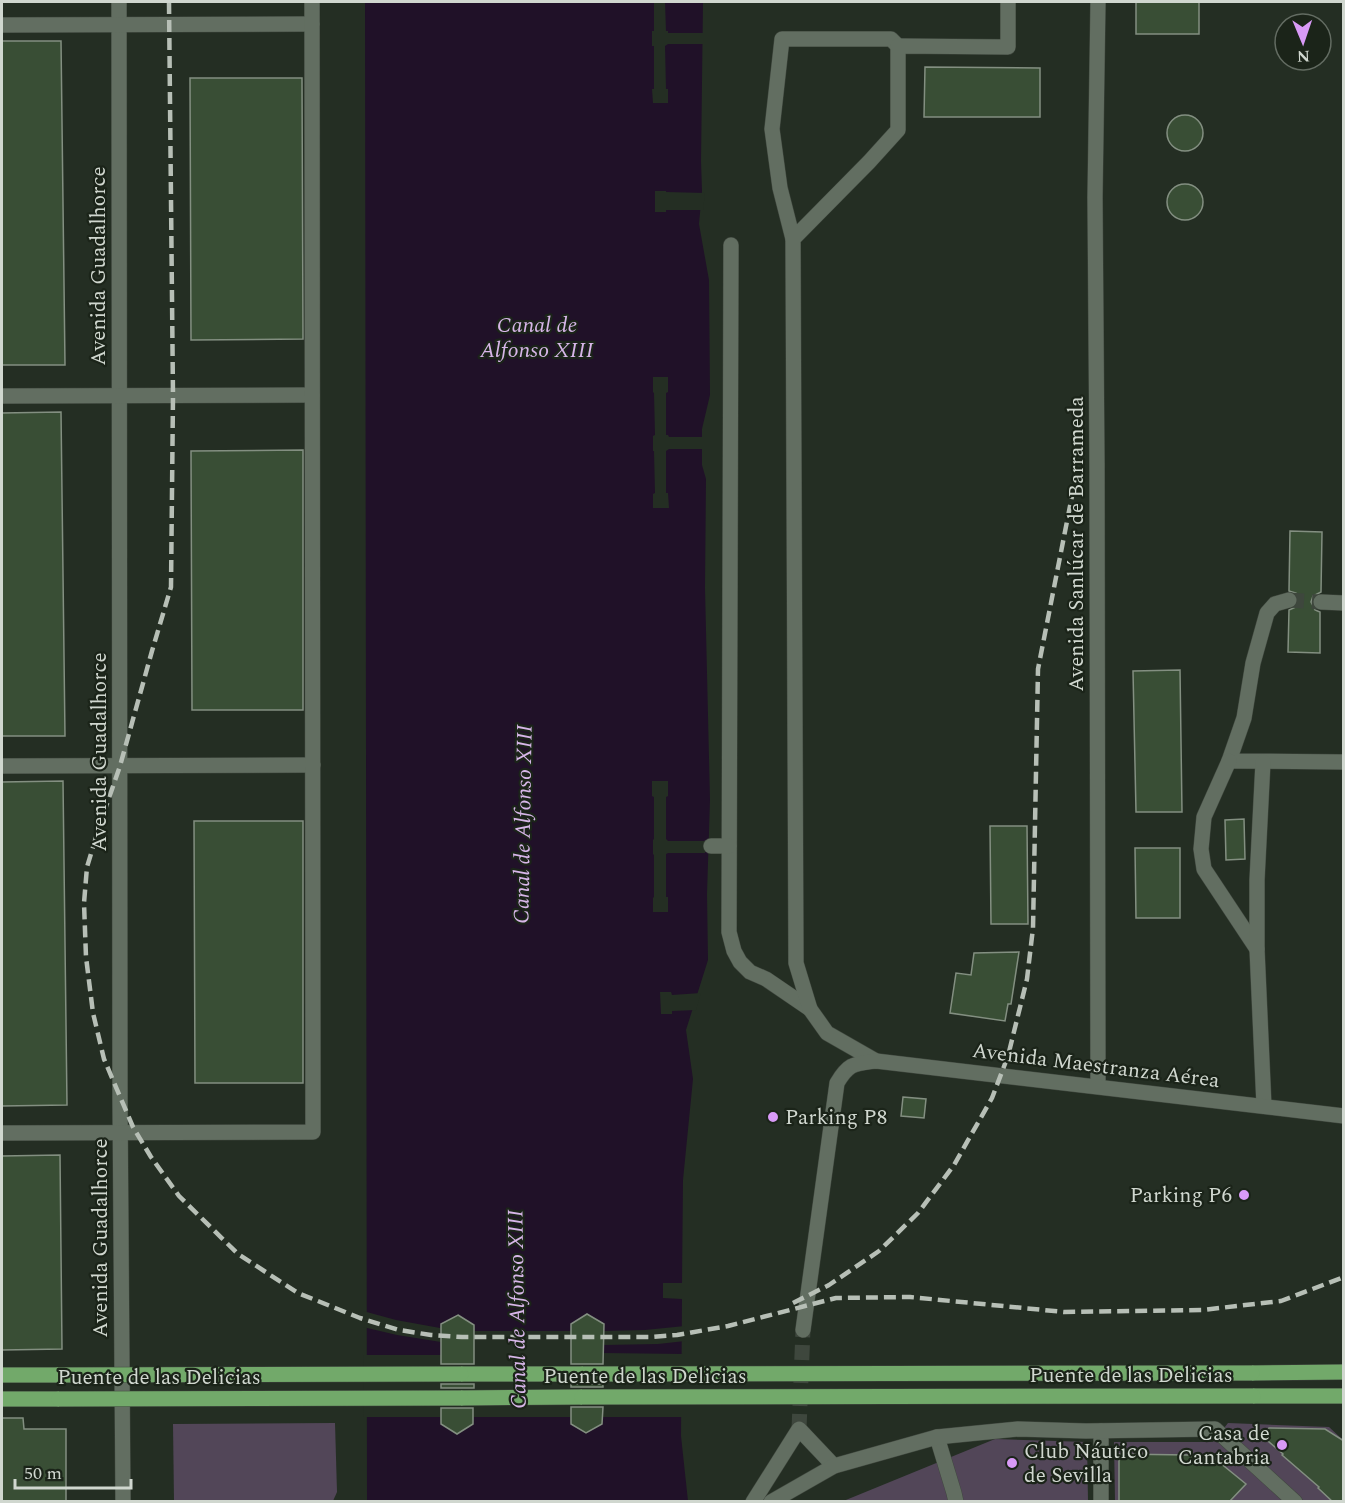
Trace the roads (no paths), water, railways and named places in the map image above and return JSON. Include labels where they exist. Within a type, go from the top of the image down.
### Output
[{"type":"main road","name":"Puente de las Delicias","points":[[2,1375],[1344,1372]]},
{"type":"main road","name":"Puente de las Delicias","points":[[2,1399],[1344,1396]]},
{"type":"street","name":"Avenida Guadalhorce","points":[[119,2],[120,1132],[123,1502]]},
{"type":"street","points":[[2,1133],[313,1132],[312,2]]},
{"type":"street","points":[[876,1061],[827,1033],[810,1009],[796,963],[793,239],[780,188],[772,129],[782,39],[891,39],[898,46],[1008,47],[1008,2]]},
{"type":"street","name":"Avenida Sanlúcar de Barrameda","points":[[1098,2],[1095,197],[1098,1086]]},
{"type":"street","points":[[2,25],[312,24]]},
{"type":"street","points":[[793,239],[898,130],[898,46]]},
{"type":"street","points":[[731,246],[729,932],[734,951],[740,962],[750,972],[766,979],[810,1009]]},
{"type":"street","points":[[2,396],[312,395]]},
{"type":"street","points":[[1257,950],[1204,869],[1201,849],[1204,818],[1229,761],[1244,718],[1253,663],[1267,613],[1275,604],[1289,600]]},
{"type":"street","points":[[1321,602],[1344,603]]},
{"type":"street","points":[[1229,761],[1344,762]]},
{"type":"street","points":[[1263,762],[1257,880],[1257,950],[1264,1106]]},
{"type":"street","points":[[2,766],[313,765]]},
{"type":"street","points":[[711,846],[729,846]]},
{"type":"street","name":"Avenida Maestranza Aérea","points":[[803,1330],[837,1083],[845,1071],[855,1064],[876,1061],[1344,1116]]},
{"type":"street","points":[[753,1502],[799,1429],[834,1466]]},
{"type":"street","points":[[771,1502],[834,1466],[937,1437],[1018,1429],[1215,1430],[1278,1496],[1296,1502]]},
{"type":"street","points":[[1101,1431],[1101,1502]]},
{"type":"street","points":[[937,1437],[956,1502]]},
{"type":"water","name":"Canal de Alfonso XIII","points":[[365,2],[703,2],[702,191],[699,224],[709,280],[710,395],[702,429],[702,465],[706,479],[705,588],[710,800],[707,894],[708,960],[686,1030],[693,1079],[683,1180],[682,1283],[663,1283],[663,1298],[682,1299],[681,1436],[688,1501],[357,1502],[367,1501]]},
{"type":"tunnel","points":[[1289,600],[1321,602]]},
{"type":"tunnel","points":[[799,1429],[803,1330]]},
{"type":"railway","points":[[169,2],[173,396],[171,587],[120,766],[87,867],[84,903],[86,957],[93,1013],[104,1059],[133,1127],[179,1196],[238,1254],[298,1293],[360,1318],[399,1330],[431,1335],[462,1337],[677,1335],[728,1326],[836,1298],[910,1297],[1064,1312],[1202,1310],[1281,1301],[1344,1277]]},
{"type":"railway","points":[[793,1303],[829,1285],[879,1251],[918,1213],[954,1165],[992,1098],[1008,1056],[1027,979],[1033,928],[1038,669],[1072,496]]},
{"type":"place","name":"Parking P8","points":[[773,1117]]},
{"type":"place","name":"Parking P6","points":[[1244,1195]]},
{"type":"place","name":"Casa de Cantabria","points":[[1282,1445]]},
{"type":"place","name":"Club Náutico de Sevilla","points":[[1012,1463]]}]
